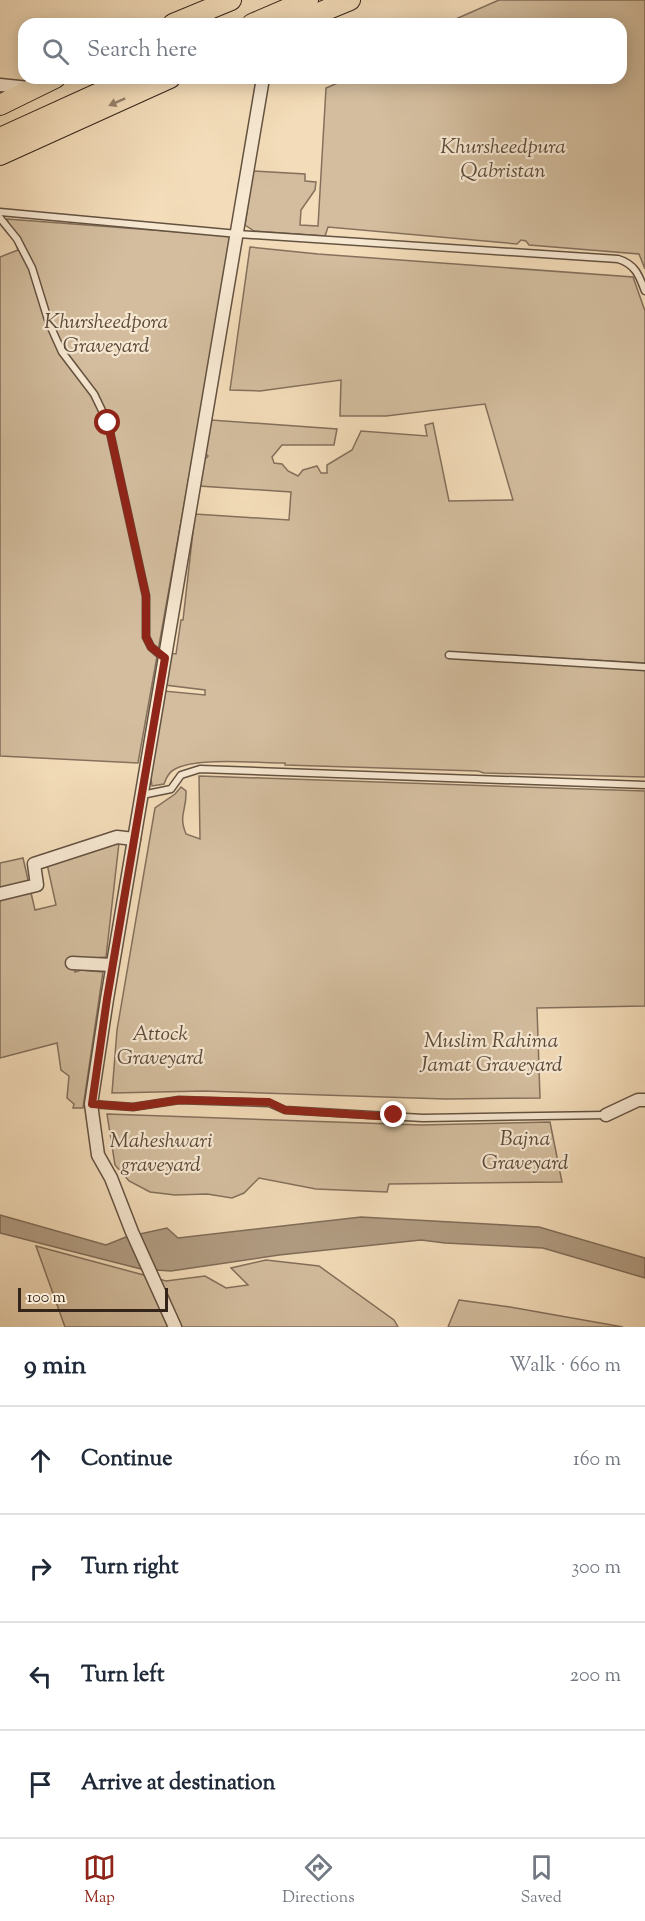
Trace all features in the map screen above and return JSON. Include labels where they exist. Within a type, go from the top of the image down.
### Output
[{"type":"highway","points":[[188,18],[231,0]]},
{"type":"highway","points":[[266,18],[308,0]]},
{"type":"highway","points":[[306,18],[350,0]]},
{"type":"highway","points":[[0,105],[43,84]]},
{"type":"highway","points":[[0,138],[119,84]]},
{"type":"highway","points":[[0,155],[157,84]]},
{"type":"street","points":[[175,1327],[132,1233],[111,1178],[98,1155],[92,1124],[92,1104],[112,965],[262,84]]},
{"type":"street","points":[[0,86],[33,89]]},
{"type":"street","points":[[0,894],[37,885],[33,864],[117,837],[134,839]]},
{"type":"street","points":[[72,963],[112,965]]},
{"type":"street","points":[[606,1114],[638,1100],[645,1100]]},
{"type":"lane","points":[[0,212],[238,234],[618,259],[630,263],[639,275],[645,291]]},
{"type":"lane","points":[[0,218],[16,239],[32,268],[49,323],[62,352],[94,394],[108,423],[146,596],[146,637],[151,647],[165,658]]},
{"type":"lane","points":[[449,655],[645,667]]},
{"type":"lane","points":[[141,795],[171,789],[181,775],[200,769],[645,785]]},
{"type":"lane","points":[[92,1104],[133,1107],[179,1100],[269,1102],[285,1110],[423,1118],[606,1114]]},
{"type":"green space","name":"Khursheedpura Qabristan","points":[[499,0],[645,0],[645,269],[639,254],[529,245],[526,241],[521,240],[517,244],[328,227],[325,236],[254,231],[245,225],[253,171],[305,174],[305,181],[316,182],[315,190],[301,210],[300,225],[318,226],[326,88],[335,84],[627,84],[627,18],[458,18]]},
{"type":"green space","name":"Khursheedpora Graveyard","points":[[7,219],[232,236],[138,763],[0,756],[0,257],[18,250]]},
{"type":"green space","points":[[250,247],[633,277],[645,311],[645,663],[449,652],[645,669],[645,777],[228,762],[185,765],[171,772],[164,784],[152,786],[150,772],[164,691],[205,695],[205,690],[165,685],[169,653],[176,654],[181,620],[183,620],[195,514],[289,520],[291,492],[199,486],[203,461],[208,456],[204,452],[211,420],[337,429],[334,445],[282,445],[272,457],[274,463],[282,464],[288,471],[298,476],[303,470],[317,466],[321,473],[327,473],[327,465],[352,450],[361,431],[427,436],[425,425],[433,423],[449,501],[513,500],[485,404],[386,416],[340,416],[341,380],[260,391],[230,390]]},
{"type":"green space","points":[[199,776],[645,791],[645,1006],[537,1008],[540,1098],[445,1099],[204,1091],[112,1093],[117,1030],[155,808],[181,787],[186,791],[183,817],[186,834],[200,839]]},
{"type":"green space","points":[[119,843],[106,957],[71,960],[75,972],[81,970],[103,972],[83,1108],[73,1108],[74,1104],[67,1098],[69,1076],[61,1070],[57,1043],[0,1058],[0,863],[23,858],[35,910],[56,905],[47,864]]},
{"type":"green space","points":[[107,1114],[421,1125],[550,1122],[562,1182],[389,1184],[387,1192],[316,1189],[259,1178],[244,1193],[232,1198],[207,1194],[175,1195],[150,1192],[129,1181],[115,1165]]},
{"type":"green space","points":[[36,1246],[166,1281],[205,1276],[226,1288],[248,1285],[231,1268],[266,1260],[319,1266],[394,1320],[398,1327],[65,1327]]},
{"type":"green space","points":[[459,1300],[510,1307],[623,1327],[448,1327]]},
{"type":"shaded area","points":[[0,1215],[106,1245],[126,1237],[167,1228],[178,1238],[361,1217],[539,1227],[645,1258],[645,1278],[543,1248],[421,1240],[279,1255],[171,1271],[141,1269],[0,1233]]},
{"type":"route","points":[[108,423],[146,596],[146,637],[151,647],[165,658],[107,999],[92,1104],[133,1107],[179,1100],[269,1102],[285,1110],[394,1115]]},
{"type":"park label","name":"Attock Graveyard","points":[[160,1047]]},
{"type":"park label","name":"Muslim Rahima Jamat Graveyard","points":[[491,1054]]},
{"type":"park label","name":"Bajna Graveyard","points":[[525,1152]]},
{"type":"park label","name":"Maheshwari graveyard","points":[[161,1154]]}]
